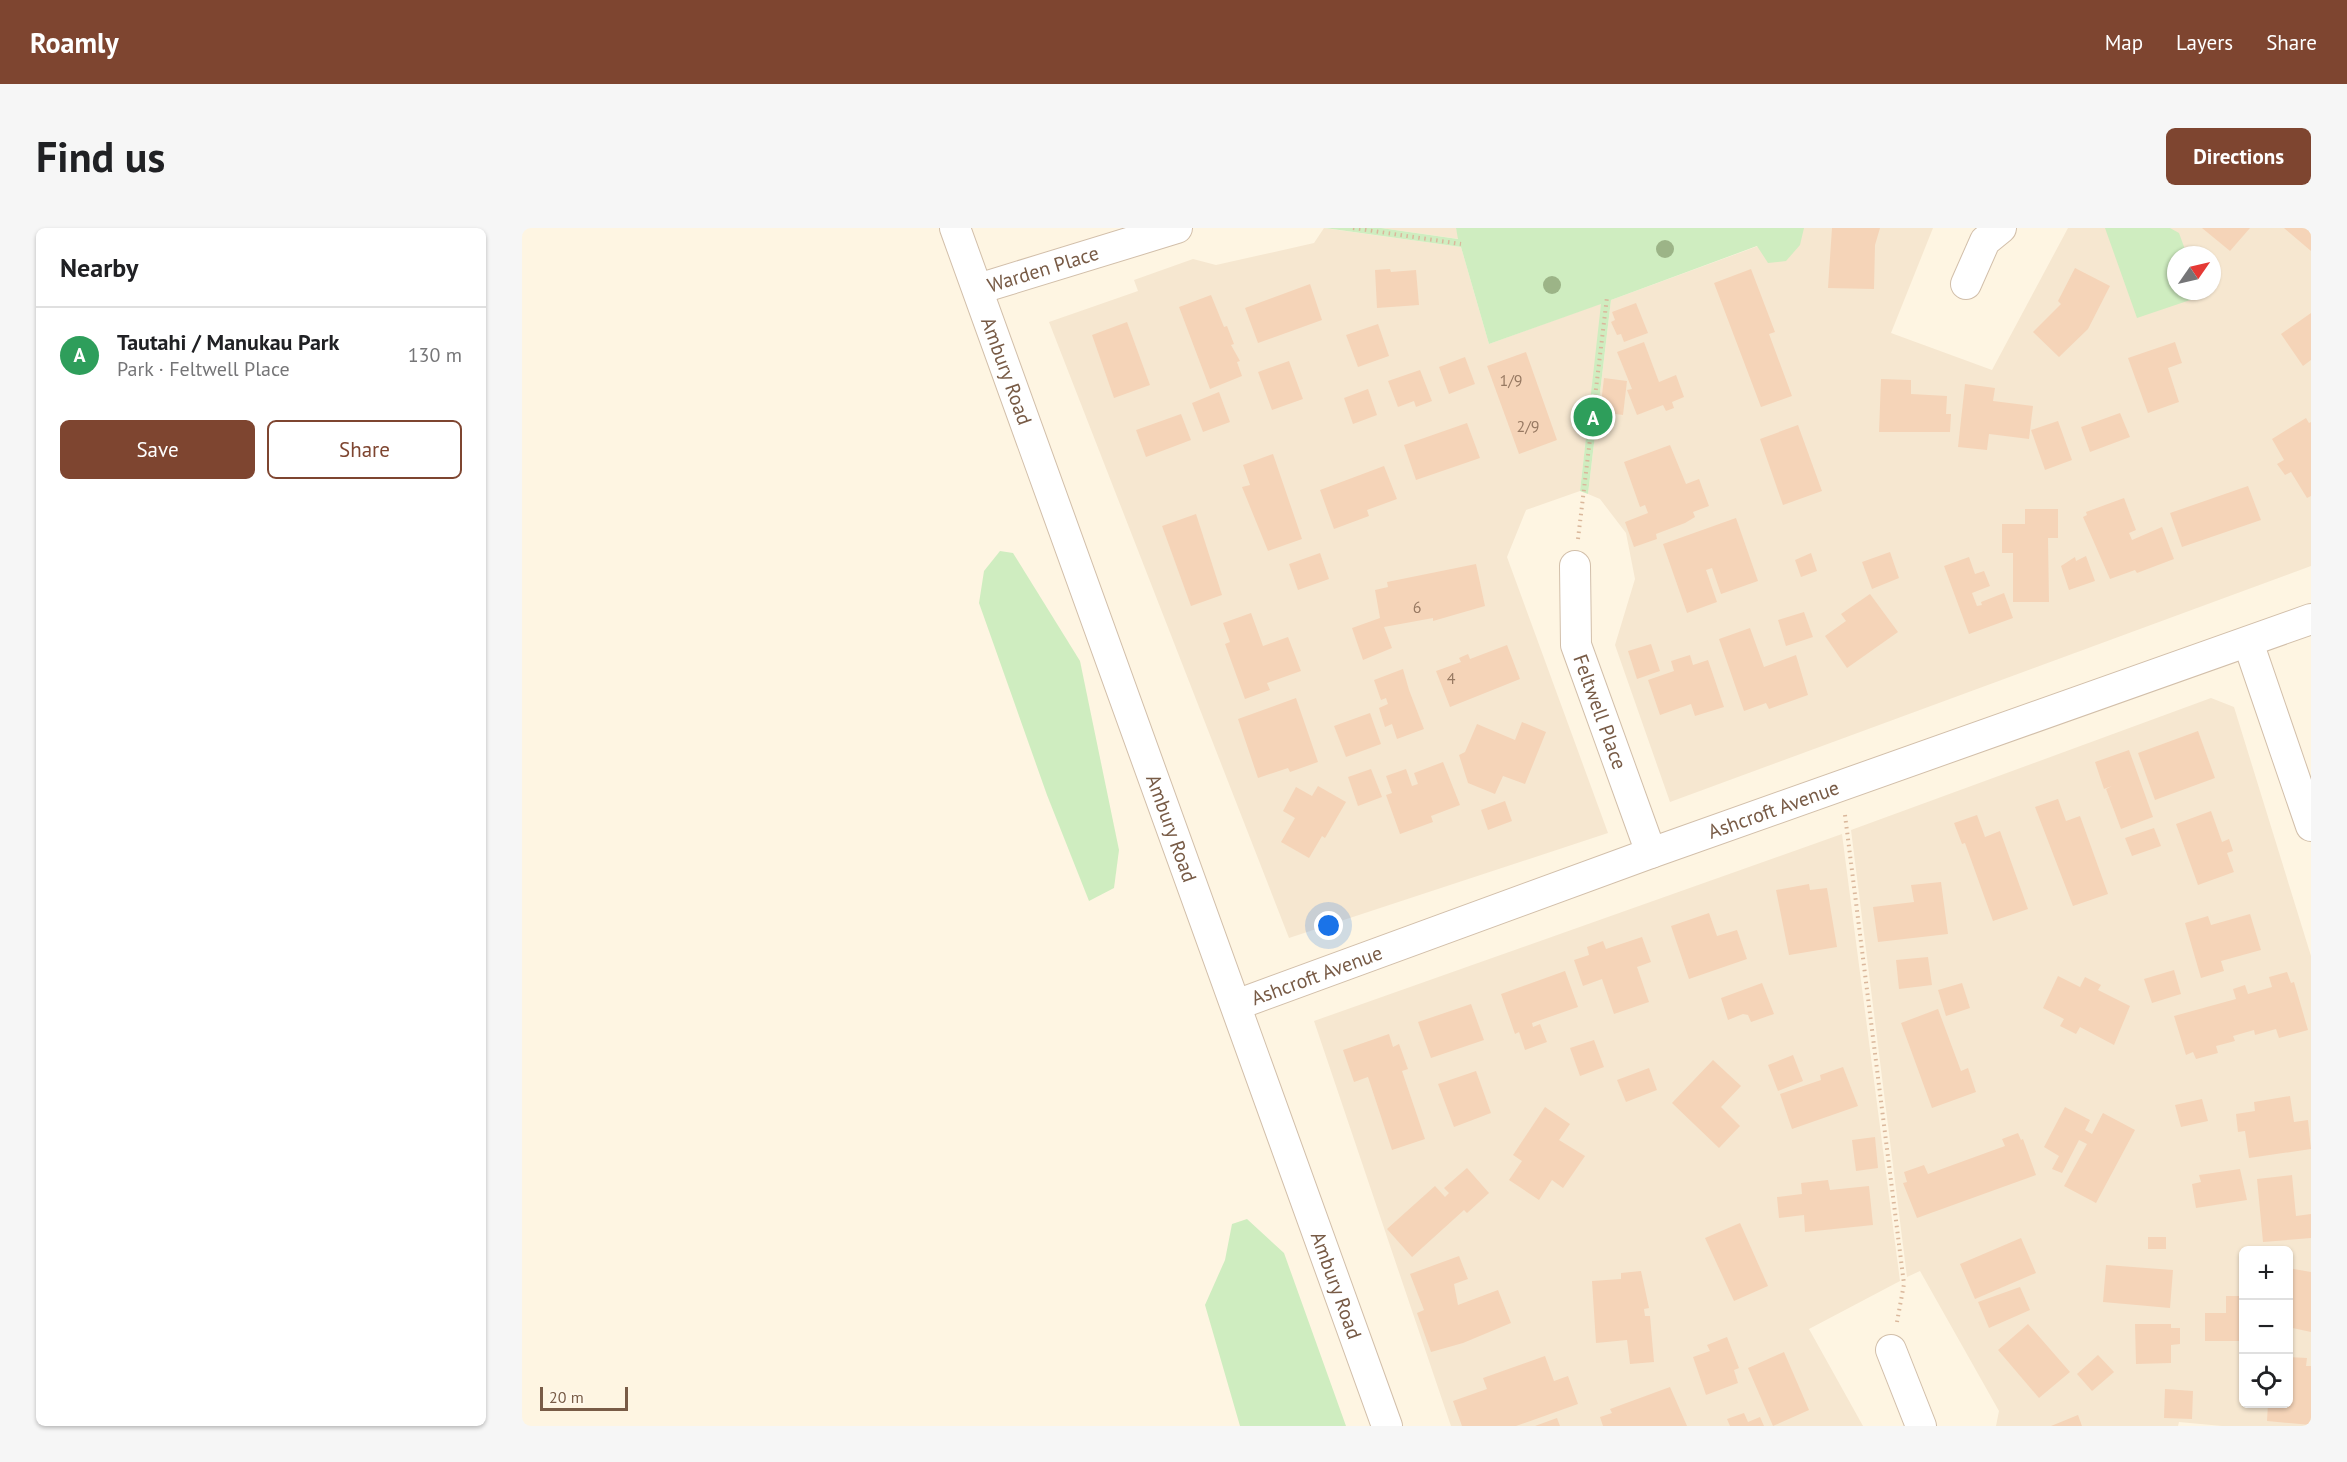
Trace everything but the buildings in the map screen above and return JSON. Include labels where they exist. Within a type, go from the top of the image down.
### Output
[{"type":"street","name":"Ambury Road","points":[[955,228],[1388,1426]]},
{"type":"street","name":"Warden Place","points":[[978,290],[1177,228]]},
{"type":"street","points":[[1966,284],[1985,241],[2001,228]]},
{"type":"street","name":"Feltwell Place","points":[[1575,566],[1576,645],[1651,853]]},
{"type":"street","name":"Ashcroft Avenue","points":[[1236,1005],[1651,853],[2311,619]]},
{"type":"street","points":[[2248,642],[2311,826]]},
{"type":"street","points":[[1891,1350],[1921,1426]]},
{"type":"path","points":[[1353,228],[1461,244]]},
{"type":"path","points":[[1575,566],[1607,297]]},
{"type":"path","points":[[1842,787],[1904,1284],[1891,1350]]},
{"type":"shaded area","points":[[1324,228],[1461,247],[1489,344],[1602,303],[1580,491],[1526,510],[1507,557],[1608,833],[1289,938],[1049,322],[1138,291],[1134,280],[1193,259],[1216,265],[1314,243]]},
{"type":"shaded area","points":[[1381,228],[1456,228],[1459,239]]},
{"type":"shaded area","points":[[1787,228],[1933,228],[1891,333],[1992,370],[2068,228],[2311,228],[2311,566],[1670,802],[1615,645],[1635,579],[1626,533],[1600,499],[1588,494],[1611,300],[1780,238]]},
{"type":"shaded area","points":[[2211,698],[2234,707],[2311,956],[2311,1426],[2222,1426],[2179,1422],[2178,1426],[1996,1426],[1999,1411],[1920,1271],[1907,1277],[1851,830]]},
{"type":"shaded area","points":[[1842,834],[1900,1281],[1809,1329],[1863,1426],[1451,1426],[1314,1021]]},
{"type":"green space","points":[[1325,228],[1381,228],[1458,239],[1456,228],[1804,228],[1800,245],[1786,261],[1768,263],[1757,246],[1611,300],[1588,494],[1580,491],[1601,304],[1489,344],[1461,247]]},
{"type":"green space","points":[[2105,228],[2170,228],[2179,233],[2184,246],[2167,246],[2167,300],[2190,300],[2137,318]]},
{"type":"green space","points":[[1000,551],[1013,553],[1080,661],[1119,850],[1114,888],[1089,901],[1047,795],[979,603],[984,571]]},
{"type":"green space","points":[[1247,1219],[1284,1253],[1346,1426],[1240,1426],[1205,1305],[1225,1260],[1232,1224]]},
{"type":"place","name":"Tautahi / Manukau Park","points":[[1593,417]]}]
